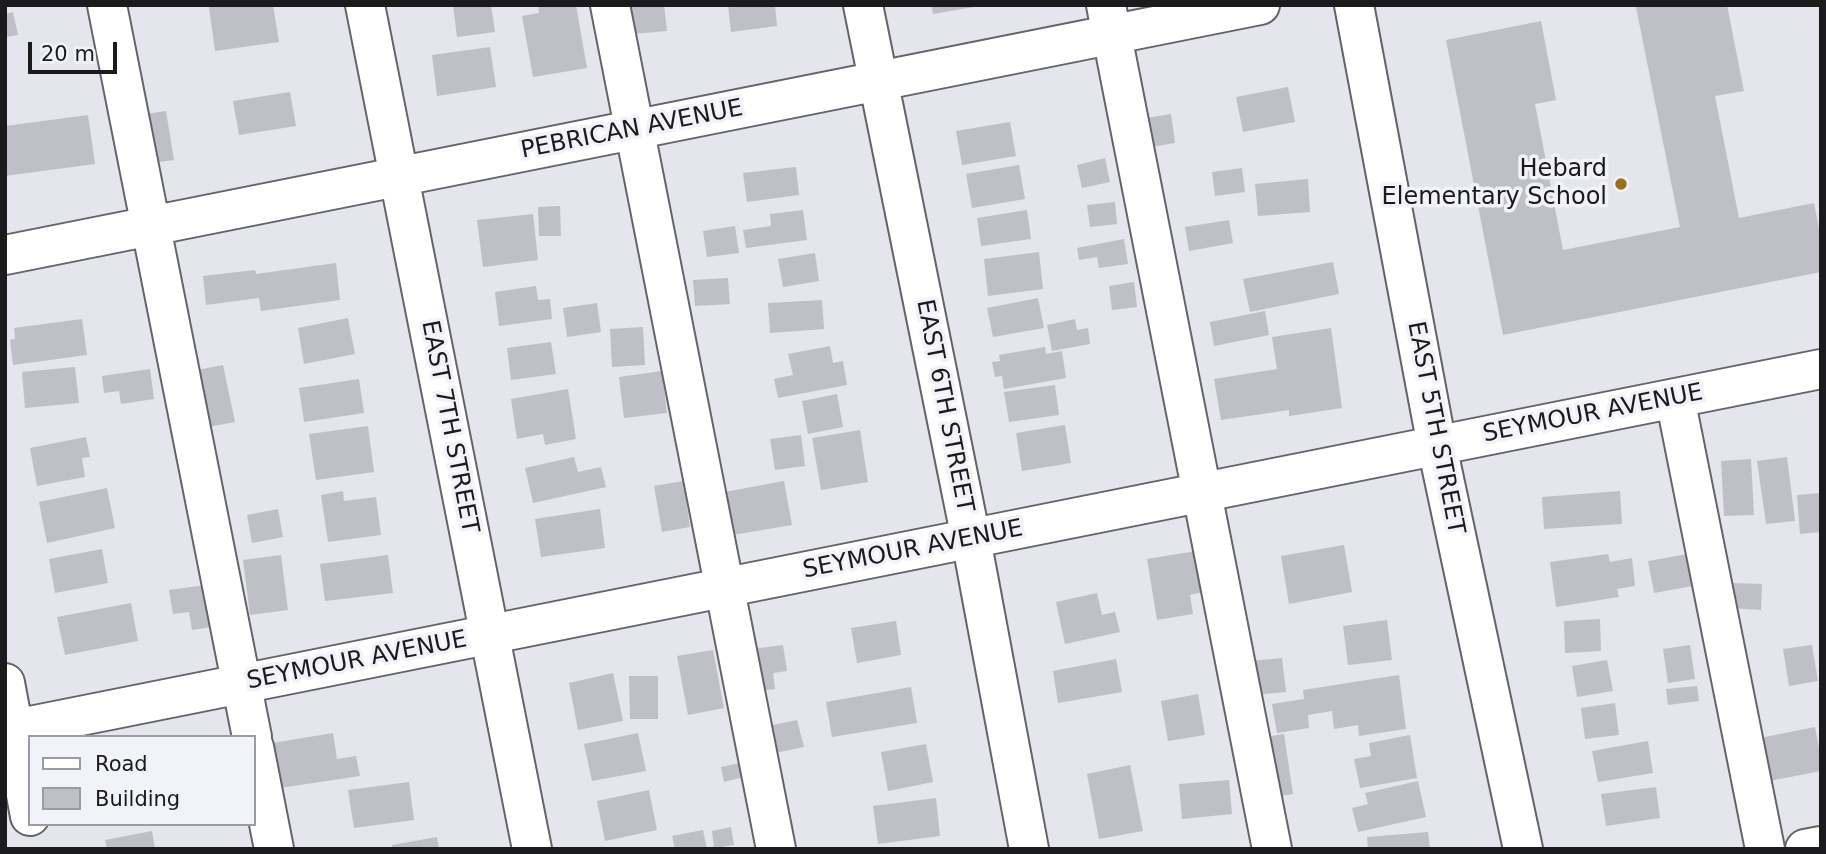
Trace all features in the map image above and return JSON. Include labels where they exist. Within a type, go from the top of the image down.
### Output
[{"type":"street","points":[[107,5],[252,735]]},
{"type":"street","name":"EAST 7TH STREET","points":[[365,5],[532,849]]},
{"type":"street","points":[[610,5],[776,849]]},
{"type":"street","name":"EAST 6TH STREET","points":[[863,5],[971,538],[1029,849]]},
{"type":"street","name":"PEBRICAN AVENUE","points":[[5,255],[879,81],[1109,20],[1260,5]]},
{"type":"street","name":"EAST 5TH STREET","points":[[1354,5],[1437,446],[1523,849]]},
{"type":"street","points":[[1109,20],[1272,849]]},
{"type":"street","name":"SEYMOUR AVENUE","points":[[9,730],[1821,369]]},
{"type":"street","points":[[1675,398],[1765,849]]},
{"type":"street","points":[[5,683],[9,730],[28,808]]},
{"type":"street","points":[[256,757],[274,849]]},
{"type":"street","points":[[31,826],[36,849]]},
{"type":"street","points":[[1805,849],[1821,846]]},
{"type":"building","points":[[273,5],[279,42],[215,51],[209,7]]},
{"type":"building","points":[[453,5],[491,5],[495,32],[457,37]]},
{"type":"building","points":[[538,5],[576,5],[587,68],[533,77],[522,16],[539,13]]},
{"type":"building","points":[[629,5],[664,5],[667,31],[633,34]]},
{"type":"building","points":[[728,5],[775,5],[777,26],[731,32]]},
{"type":"building","points":[[931,5],[974,5],[974,7],[933,14]]},
{"type":"building","points":[[1727,5],[1744,91],[1715,96],[1739,218],[1814,203],[1821,239],[1821,272],[1503,335],[1446,40],[1541,21],[1556,100],[1535,104],[1563,250],[1680,227],[1636,7]]},
{"type":"building","points":[[13,12],[18,35],[5,37],[5,14]]},
{"type":"building","points":[[490,47],[496,87],[437,96],[432,55]]},
{"type":"building","points":[[1288,87],[1295,122],[1243,132],[1236,97]]},
{"type":"building","points":[[290,92],[296,126],[239,135],[233,101]]},
{"type":"building","points":[[166,111],[174,160],[152,163],[145,114]]},
{"type":"building","points":[[1171,114],[1175,143],[1145,148],[1141,119]]},
{"type":"building","points":[[88,115],[95,164],[5,176],[5,126]]},
{"type":"building","points":[[1010,122],[1016,156],[962,165],[956,131]]},
{"type":"building","points":[[1105,158],[1110,182],[1082,188],[1077,165]]},
{"type":"building","points":[[1019,165],[1025,199],[972,208],[966,174]]},
{"type":"building","points":[[796,167],[799,195],[747,202],[743,173]]},
{"type":"building","points":[[1242,168],[1245,192],[1215,196],[1212,172]]},
{"type":"building","points":[[1308,179],[1310,212],[1258,216],[1255,184]]},
{"type":"building","points":[[1115,202],[1117,224],[1090,227],[1087,205]]},
{"type":"building","points":[[560,206],[561,236],[539,236],[538,207]]},
{"type":"building","points":[[803,210],[807,240],[746,248],[743,230],[771,226],[770,214]]},
{"type":"building","points":[[1027,210],[1031,239],[981,246],[977,218]]},
{"type":"building","points":[[533,214],[538,260],[483,267],[477,220]]},
{"type":"building","points":[[1229,220],[1233,243],[1189,251],[1185,227]]},
{"type":"building","points":[[735,226],[739,253],[707,257],[703,231]]},
{"type":"building","points":[[1124,239],[1128,264],[1099,268],[1097,257],[1079,260],[1077,248]]},
{"type":"building","points":[[1039,252],[1043,289],[988,296],[984,259]]},
{"type":"building","points":[[815,253],[819,281],[783,287],[778,259]]},
{"type":"building","points":[[1333,262],[1339,294],[1250,312],[1243,279]]},
{"type":"building","points":[[336,263],[340,300],[261,311],[259,298],[206,305],[203,276],[255,270],[256,274]]},
{"type":"building","points":[[728,278],[730,304],[695,306],[693,280]]},
{"type":"building","points":[[1134,282],[1137,307],[1112,310],[1109,286]]},
{"type":"building","points":[[536,286],[538,300],[550,299],[552,319],[499,326],[495,292]]},
{"type":"building","points":[[1038,298],[1044,328],[993,337],[987,308]]},
{"type":"building","points":[[822,300],[824,329],[770,333],[768,303]]},
{"type":"building","points":[[597,303],[601,332],[567,337],[563,308]]},
{"type":"building","points":[[1265,311],[1269,335],[1214,346],[1210,322]]},
{"type":"building","points":[[348,318],[355,354],[304,364],[298,328]]},
{"type":"building","points":[[82,319],[87,355],[13,365],[10,340],[15,339],[14,328]]},
{"type":"building","points":[[1075,319],[1077,330],[1088,328],[1090,344],[1052,351],[1047,325]]},
{"type":"building","points":[[643,327],[645,365],[612,367],[610,329]]},
{"type":"building","points":[[1331,328],[1342,408],[1289,416],[1289,410],[1221,420],[1214,379],[1277,369],[1272,337]]},
{"type":"building","points":[[551,342],[556,374],[511,380],[507,348]]},
{"type":"building","points":[[830,346],[833,363],[843,361],[847,385],[778,398],[774,379],[793,375],[788,354]]},
{"type":"building","points":[[1045,347],[1046,354],[1062,351],[1066,378],[1004,389],[1002,376],[995,377],[992,362],[1000,361],[999,355]]},
{"type":"building","points":[[223,365],[235,422],[208,427],[197,370]]},
{"type":"building","points":[[75,367],[79,403],[25,408],[22,372]]},
{"type":"building","points":[[150,369],[154,399],[121,404],[119,391],[104,393],[102,376]]},
{"type":"building","points":[[662,371],[667,413],[624,418],[619,377]]},
{"type":"building","points":[[359,379],[364,413],[304,422],[299,388]]},
{"type":"building","points":[[1055,385],[1059,415],[1009,422],[1004,392]]},
{"type":"building","points":[[568,389],[576,439],[545,445],[543,434],[517,439],[511,399]]},
{"type":"building","points":[[837,394],[843,427],[808,434],[802,401]]},
{"type":"building","points":[[1065,425],[1071,463],[1022,471],[1016,433]]},
{"type":"building","points":[[368,426],[374,472],[316,480],[309,434]]},
{"type":"building","points":[[860,430],[868,482],[821,490],[812,438]]},
{"type":"building","points":[[801,435],[805,466],[775,470],[770,439]]},
{"type":"building","points":[[86,437],[90,457],[82,458],[85,477],[37,486],[30,448]]},
{"type":"building","points":[[574,457],[578,472],[601,467],[606,487],[533,503],[525,468]]},
{"type":"building","points":[[1787,457],[1795,521],[1766,524],[1757,461]]},
{"type":"building","points":[[1751,459],[1754,515],[1724,516],[1721,461]]},
{"type":"building","points":[[683,481],[690,527],[662,532],[654,486]]},
{"type":"building","points":[[784,481],[792,525],[721,537],[714,494]]},
{"type":"building","points":[[107,488],[115,528],[47,543],[39,502]]},
{"type":"building","points":[[343,491],[344,501],[376,497],[381,535],[328,542],[321,495]]},
{"type":"building","points":[[1620,491],[1622,524],[1544,529],[1542,497]]},
{"type":"building","points":[[1821,493],[1821,532],[1800,534],[1797,495]]},
{"type":"building","points":[[278,509],[283,537],[252,543],[247,515]]},
{"type":"building","points":[[600,509],[605,548],[541,557],[535,519]]},
{"type":"building","points":[[1344,545],[1352,592],[1289,604],[1281,556]]},
{"type":"building","points":[[102,549],[108,583],[55,593],[49,559]]},
{"type":"building","points":[[1196,551],[1204,592],[1190,595],[1193,614],[1157,620],[1147,559]]},
{"type":"building","points":[[1693,553],[1698,585],[1654,593],[1648,561]]},
{"type":"building","points":[[1608,554],[1610,562],[1632,558],[1635,586],[1617,589],[1619,597],[1556,607],[1550,562]]},
{"type":"building","points":[[281,555],[288,610],[250,615],[243,560]]},
{"type":"building","points":[[388,555],[393,593],[325,601],[320,564]]},
{"type":"building","points":[[1731,583],[1762,584],[1761,610],[1730,608]]},
{"type":"building","points":[[213,584],[219,626],[192,630],[189,612],[173,614],[169,590]]},
{"type":"building","points":[[1097,593],[1102,615],[1115,612],[1120,632],[1065,644],[1056,602]]},
{"type":"building","points":[[131,603],[138,641],[65,655],[57,617]]},
{"type":"building","points":[[1600,619],[1601,651],[1565,653],[1564,621]]},
{"type":"building","points":[[1387,620],[1392,660],[1348,665],[1343,626]]},
{"type":"building","points":[[896,621],[901,655],[857,663],[851,628]]},
{"type":"building","points":[[783,645],[787,671],[773,673],[775,689],[758,691],[752,649]]},
{"type":"building","points":[[1690,645],[1695,679],[1668,683],[1663,649]]},
{"type":"building","points":[[1812,645],[1818,681],[1789,686],[1783,649]]},
{"type":"building","points":[[713,650],[724,708],[688,715],[677,656]]},
{"type":"building","points":[[1282,658],[1286,692],[1255,695],[1251,661]]},
{"type":"building","points":[[1116,659],[1122,692],[1058,703],[1053,671]]},
{"type":"building","points":[[1607,660],[1613,691],[1577,697],[1572,666]]},
{"type":"building","points":[[613,673],[623,721],[578,730],[569,683]]},
{"type":"building","points":[[1399,675],[1406,729],[1359,736],[1358,725],[1334,729],[1332,711],[1308,715],[1309,728],[1277,733],[1272,704],[1304,699],[1303,690]]},
{"type":"building","points":[[629,676],[658,676],[658,719],[630,719]]},
{"type":"building","points":[[1697,686],[1699,701],[1668,705],[1666,689]]},
{"type":"building","points":[[911,687],[917,723],[832,737],[826,702]]},
{"type":"building","points":[[1198,694],[1205,735],[1168,741],[1161,701]]},
{"type":"building","points":[[1615,703],[1619,735],[1585,739],[1581,708]]},
{"type":"building","points":[[797,720],[804,747],[775,753],[768,726]]},
{"type":"building","points":[[1815,727],[1821,771],[1769,781],[1760,738]]},
{"type":"building","points":[[333,733],[337,759],[356,756],[360,776],[273,789],[266,744]]},
{"type":"building","points":[[638,733],[646,771],[592,781],[584,744]]},
{"type":"building","points":[[1284,734],[1293,794],[1269,798],[1260,738]]},
{"type":"building","points":[[1410,735],[1417,778],[1360,788],[1354,759],[1371,756],[1369,743]]},
{"type":"building","points":[[1648,741],[1653,773],[1598,782],[1592,751]]},
{"type":"building","points":[[926,744],[933,782],[888,791],[881,752]]},
{"type":"building","points":[[744,762],[747,776],[724,782],[721,767]]},
{"type":"building","points":[[1130,765],[1143,831],[1099,839],[1087,774]]},
{"type":"building","points":[[1229,780],[1232,814],[1182,819],[1179,784]]},
{"type":"building","points":[[1418,781],[1426,817],[1358,832],[1352,808],[1368,804],[1365,793]]},
{"type":"building","points":[[409,782],[414,820],[354,828],[348,790]]},
{"type":"building","points":[[1656,787],[1660,818],[1606,826],[1601,794]]},
{"type":"building","points":[[649,790],[657,830],[605,841],[597,801]]},
{"type":"building","points":[[936,798],[940,836],[878,844],[873,806]]},
{"type":"building","points":[[731,827],[734,845],[714,848],[712,831]]},
{"type":"building","points":[[703,830],[707,849],[675,849],[672,836]]},
{"type":"building","points":[[152,831],[155,849],[107,849],[105,840]]},
{"type":"building","points":[[1428,832],[1430,849],[1368,849],[1367,837]]},
{"type":"building","points":[[437,837],[439,849],[392,849],[392,845]]},
{"type":"place","name":"Hebard Elementary School","points":[[1621,184]]}]
